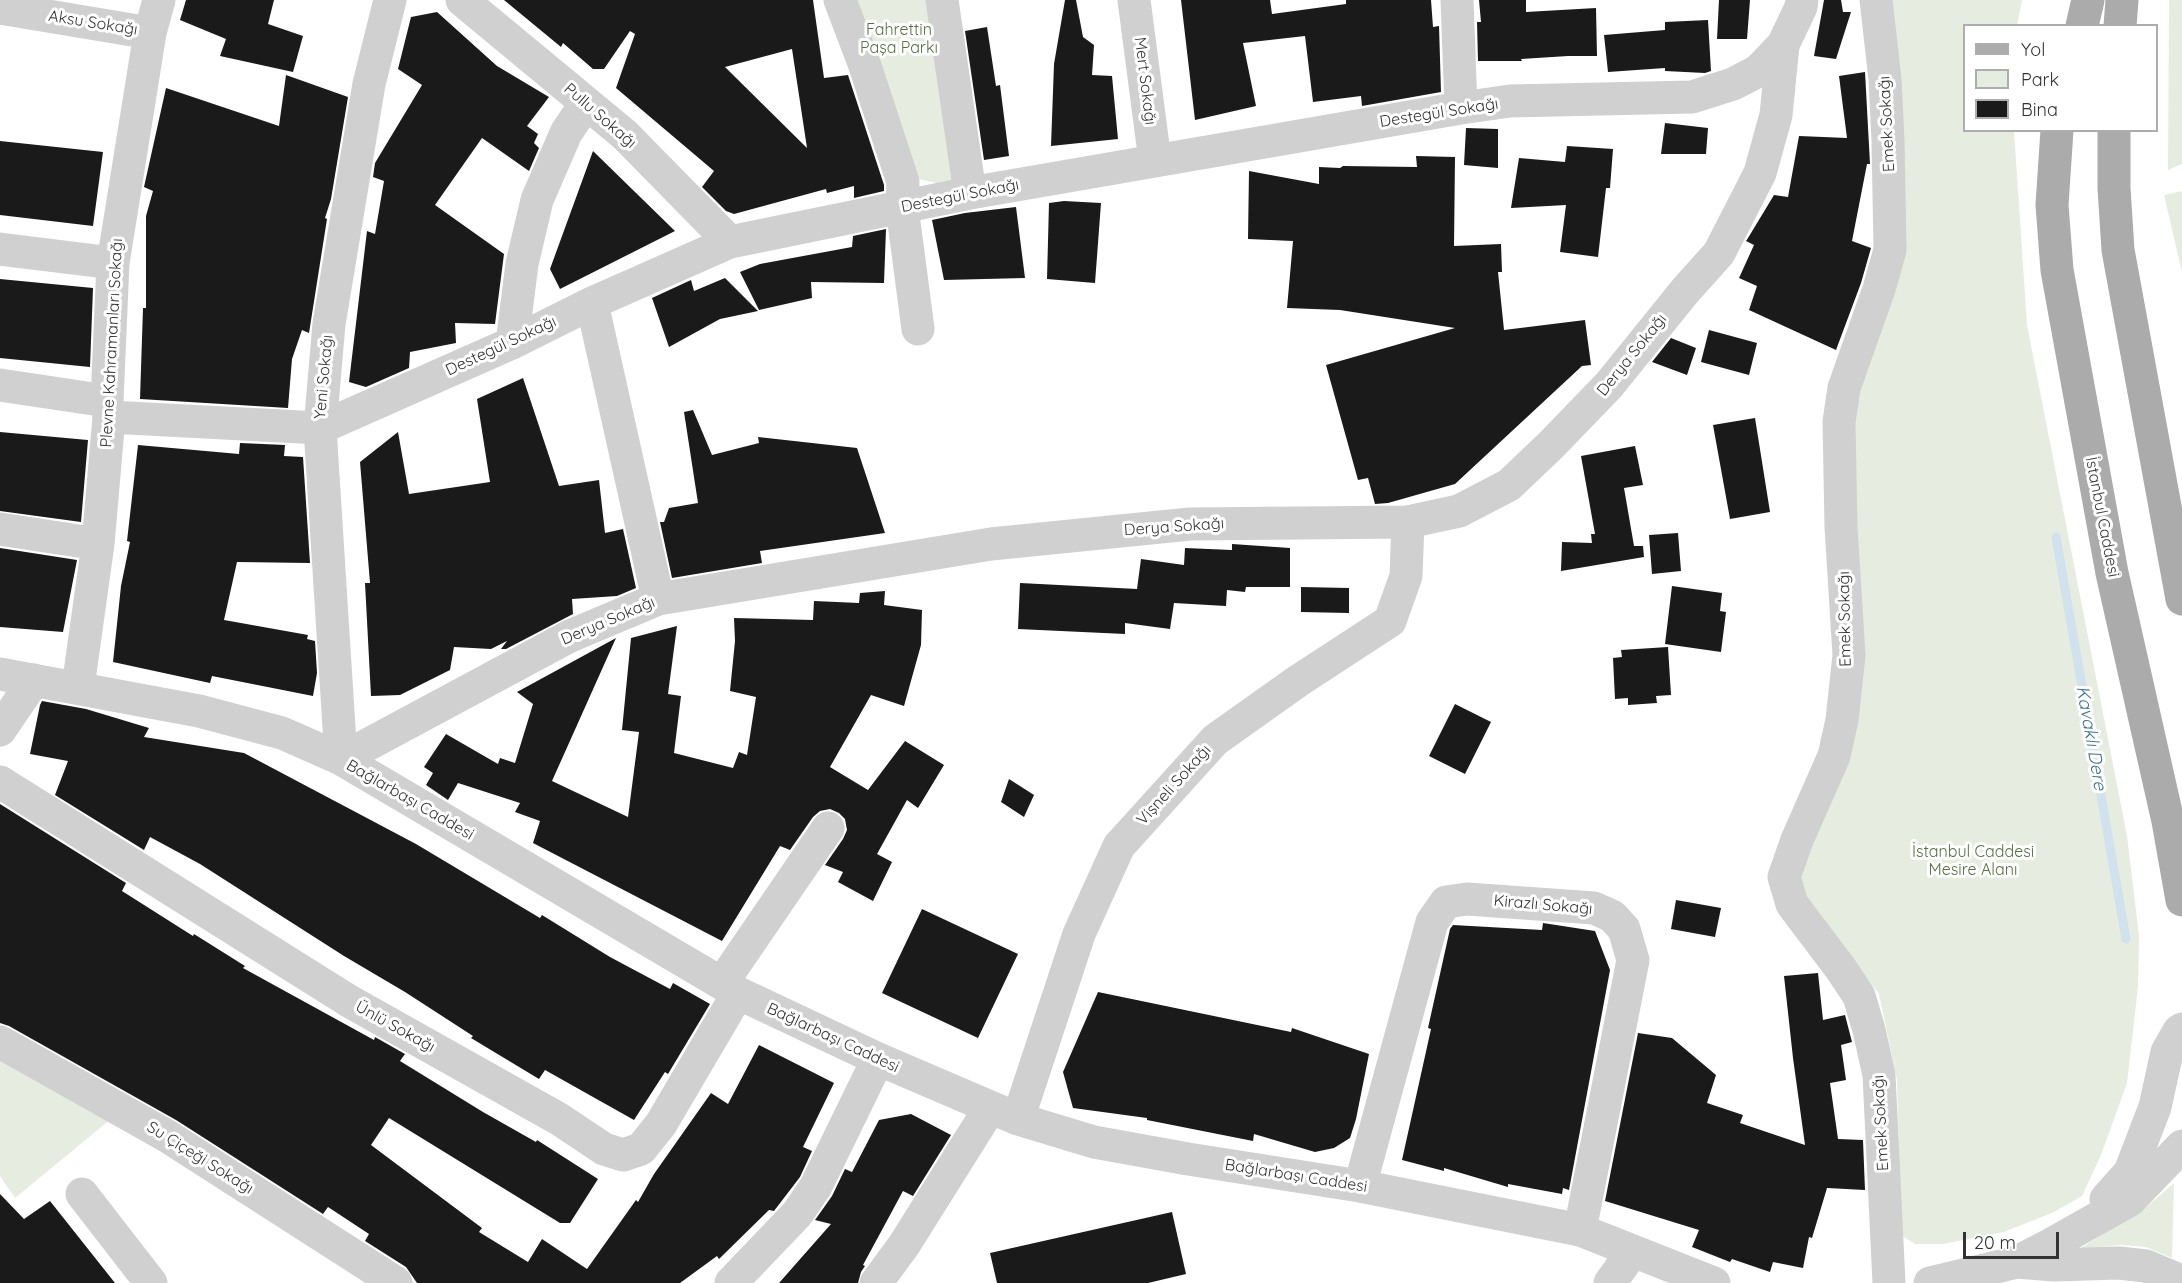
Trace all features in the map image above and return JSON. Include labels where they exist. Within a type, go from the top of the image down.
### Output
[{"type":"main road","points":[[2082,24],[2088,0]]},
{"type":"main road","points":[[2120,24],[2122,0]]},
{"type":"main road","name":"İstanbul Caddesi","points":[[2057,132],[2052,205],[2060,291],[2112,573],[2168,821],[2182,900]]},
{"type":"main road","points":[[2114,132],[2114,188],[2118,250],[2182,599]]},
{"type":"street","name":"Plevne Kahramanları Sokağı","points":[[78,687],[98,544],[108,409],[113,263],[150,33],[159,0]]},
{"type":"street","name":"Yeni Sokağı","points":[[341,759],[320,428],[329,324],[369,84],[390,0]]},
{"type":"street","name":"Pullu Sokağı","points":[[462,0],[625,135],[730,242]]},
{"type":"street","points":[[840,0],[866,66],[903,182],[902,207],[918,329]]},
{"type":"street","points":[[942,0],[970,193]]},
{"type":"street","name":"Mert Sokağı","points":[[1134,0],[1155,161]]},
{"type":"street","points":[[1457,0],[1461,108]]},
{"type":"street","name":"Destegül Sokağı","points":[[0,385],[108,409],[320,428],[512,343],[592,303],[730,242],[970,193],[1461,108],[1510,101],[1692,97],[1733,84],[1758,70],[1783,45],[1801,7],[1802,0]]},
{"type":"street","name":"Emek Sokağı","points":[[1876,0],[1885,79],[1890,250],[1879,289],[1844,388],[1839,422],[1841,528],[1849,655],[1842,720],[1834,756],[1797,840],[1784,878],[1792,904],[1859,996],[1869,1030],[1880,1075],[1889,1283]]},
{"type":"street","name":"Aksu Sokağı","points":[[0,8],[150,33]]},
{"type":"street","name":"Derya Sokağı","points":[[341,759],[570,636],[658,599],[992,544],[1146,527],[1224,523],[1408,522],[1459,511],[1509,485],[1609,385],[1684,291],[1719,253],[1760,173],[1776,115],[1783,45]]},
{"type":"street","points":[[512,343],[522,264],[537,200],[566,133],[586,103]]},
{"type":"street","points":[[0,249],[113,263]]},
{"type":"street","points":[[592,303],[658,599]]},
{"type":"street","name":"Vişneli Sokağı","points":[[876,1283],[1004,1113],[1079,934],[1119,846],[1215,740],[1298,681],[1390,621],[1406,576],[1408,522]]},
{"type":"street","points":[[0,529],[98,544]]},
{"type":"street","name":"Bağlarbaşı Caddesi","points":[[0,674],[199,711],[282,733],[341,759],[730,988],[878,1059],[1004,1113],[1094,1142],[1360,1186],[1580,1230],[1714,1283]]},
{"type":"street","points":[[0,730],[34,680]]},
{"type":"street","name":"Ünlü Sokağı","points":[[0,782],[349,1001],[559,1119],[604,1149],[623,1155],[641,1149],[661,1124],[730,988],[828,828]]},
{"type":"street","name":"Kirazlı Sokağı","points":[[1360,1186],[1432,922],[1446,903],[1467,899],[1594,908],[1612,916],[1624,929],[1633,960],[1580,1230]]},
{"type":"street","points":[[2088,1222],[2130,1172],[2155,1107],[2168,1052],[2182,1029]]},
{"type":"street","name":"Su Çiçeği Sokağı","points":[[0,1042],[167,1136],[396,1283]]},
{"type":"street","points":[[731,1283],[797,1214],[816,1186],[878,1059]]},
{"type":"street","points":[[1930,1283],[2017,1262],[2130,1200],[2182,1146]]},
{"type":"street","points":[[82,1194],[151,1283]]},
{"type":"street","points":[[1610,1283],[1633,1251]]},
{"type":"street","points":[[2017,1262],[2054,1265],[2119,1263],[2146,1266],[2182,1281]]},
{"type":"green space","name":"Fahrettin Paşa Parkı","points":[[847,0],[931,0],[963,189],[905,176]]},
{"type":"green space","name":"İstanbul Caddesi Mesire Alanı","points":[[1886,0],[2022,0],[2017,24],[1963,24],[1963,132],[2014,132],[2027,325],[2127,836],[2139,936],[2138,987],[2127,1083],[2101,1155],[2082,1196],[2054,1212],[2004,1232],[1943,1244],[1915,1244],[1901,1235],[1897,1080],[1879,994],[1805,903],[1800,877],[1813,833],[1855,737],[1862,677],[1846,419],[1889,300]]},
{"type":"green space","points":[[2169,0],[2182,0],[2182,164],[2168,170]]},
{"type":"green space","points":[[2182,191],[2182,272],[2164,195]]},
{"type":"green space","points":[[0,1055],[117,1114],[15,1198],[0,1176]]},
{"type":"green space","points":[[2174,1183],[2172,1258],[2146,1247],[2121,1245],[2079,1249],[2144,1209]]},
{"type":"building","points":[[186,0],[274,0],[268,24],[303,36],[293,72],[220,56],[226,39],[180,20]]},
{"type":"building","points":[[504,0],[813,0],[824,78],[848,75],[884,191],[854,198],[854,186],[827,193],[826,189],[734,214],[726,211],[702,187],[714,171],[616,88],[635,34],[630,31],[604,69],[593,69],[563,43],[561,47]],"holes":[[[792,49],[807,148],[725,67]]]},
{"type":"building","points":[[1065,0],[1076,0],[1083,37],[1094,45],[1092,75],[1112,76],[1118,139],[1051,146],[1054,64]]},
{"type":"building","points":[[1181,0],[1270,0],[1272,14],[1346,4],[1346,0],[1431,0],[1433,27],[1439,26],[1441,92],[1362,106],[1361,96],[1313,102],[1305,36],[1243,43],[1256,106],[1195,120]]},
{"type":"building","points":[[1479,0],[1526,0],[1526,12],[1596,8],[1597,56],[1521,59],[1522,61],[1478,61],[1477,22],[1481,22]]},
{"type":"building","points":[[1719,0],[1750,0],[1747,39],[1717,39]]},
{"type":"building","points":[[1824,0],[1841,0],[1843,12],[1851,12],[1836,59],[1814,56]]},
{"type":"building","points":[[437,12],[497,66],[549,97],[527,126],[538,134],[534,143],[539,148],[529,171],[482,138],[435,205],[504,254],[495,324],[455,323],[456,343],[410,352],[409,368],[366,387],[349,382],[367,231],[375,234],[384,181],[373,177],[375,163],[422,85],[398,69],[411,17]]},
{"type":"building","points":[[1708,20],[1711,71],[1705,73],[1665,71],[1665,68],[1608,72],[1604,35],[1665,30],[1665,22]]},
{"type":"building","points":[[987,27],[996,86],[1000,85],[1009,156],[984,160],[965,31]]},
{"type":"building","points":[[1865,72],[1870,164],[1867,164],[1852,241],[1871,248],[1861,283],[1836,350],[1749,310],[1757,286],[1739,278],[1754,245],[1746,241],[1774,195],[1788,197],[1799,136],[1847,138],[1839,76]]},
{"type":"building","points":[[286,75],[348,97],[331,199],[325,218],[327,219],[309,333],[302,330],[292,359],[288,408],[140,399],[143,308],[146,308],[146,216],[153,191],[144,187],[166,88],[279,126]]},
{"type":"building","points":[[1665,123],[1708,128],[1706,154],[1661,154]]},
{"type":"building","points":[[1466,128],[1498,129],[1498,168],[1464,165]]},
{"type":"building","points":[[0,141],[103,152],[93,226],[0,215]]},
{"type":"building","points":[[1567,146],[1613,149],[1610,188],[1606,188],[1598,257],[1560,252],[1566,205],[1511,208],[1519,158],[1565,162]]},
{"type":"building","points":[[593,151],[675,231],[560,289],[550,269]]},
{"type":"building","points":[[1416,156],[1455,157],[1454,246],[1501,244],[1502,272],[1498,272],[1504,330],[1585,320],[1591,365],[1582,366],[1455,484],[1388,503],[1375,504],[1368,478],[1358,480],[1326,365],[1455,328],[1340,310],[1287,308],[1293,241],[1248,239],[1249,171],[1319,184],[1319,167],[1417,167]]},
{"type":"building","points":[[1064,201],[1101,203],[1095,283],[1047,279],[1049,203]]},
{"type":"building","points":[[1016,207],[1025,278],[944,280],[932,220],[965,213]]},
{"type":"building","points":[[886,229],[884,283],[811,282],[812,298],[759,310],[740,272],[760,264],[852,247],[853,236]]},
{"type":"building","points":[[725,278],[758,311],[720,319],[669,347],[652,298],[691,280],[694,291]]},
{"type":"building","points":[[0,279],[93,288],[90,367],[0,358]]},
{"type":"building","points":[[1709,330],[1757,343],[1749,375],[1701,362]]},
{"type":"building","points":[[1671,338],[1696,348],[1687,375],[1652,362]]},
{"type":"building","points":[[523,378],[559,486],[599,480],[605,533],[623,529],[636,588],[617,596],[572,599],[573,614],[506,649],[501,649],[507,641],[491,649],[454,647],[450,670],[400,695],[371,696],[365,583],[370,583],[360,462],[398,432],[409,494],[490,482],[477,399]]},
{"type":"building","points":[[693,410],[712,455],[759,443],[758,437],[857,448],[885,533],[760,551],[762,563],[672,578],[660,522],[664,522],[669,508],[698,503],[684,412]]},
{"type":"building","points":[[1755,418],[1770,512],[1730,519],[1713,425]]},
{"type":"building","points":[[0,432],[88,440],[81,522],[0,511]]},
{"type":"building","points":[[240,443],[285,445],[284,456],[303,457],[310,563],[237,562],[224,620],[308,635],[307,639],[315,641],[317,673],[313,696],[212,676],[210,683],[113,662],[121,586],[130,542],[127,541],[138,445],[239,454]]},
{"type":"building","points":[[1635,446],[1643,485],[1624,488],[1634,546],[1643,546],[1644,557],[1561,571],[1562,542],[1592,543],[1591,534],[1595,534],[1581,456]]},
{"type":"building","points":[[1678,533],[1681,571],[1652,574],[1649,535]]},
{"type":"building","points":[[1232,544],[1290,548],[1290,587],[1246,587],[1245,592],[1227,590],[1226,606],[1174,603],[1170,629],[1125,623],[1125,634],[1018,629],[1020,583],[1137,589],[1141,559],[1184,565],[1185,548],[1232,550]]},
{"type":"building","points":[[0,548],[77,560],[63,632],[0,627]]},
{"type":"building","points":[[1672,586],[1722,593],[1720,611],[1726,612],[1721,652],[1665,644]]},
{"type":"building","points":[[1301,587],[1349,588],[1349,613],[1301,612]]},
{"type":"building","points":[[885,591],[884,605],[922,610],[921,645],[904,706],[871,695],[830,767],[868,790],[905,741],[944,765],[918,808],[907,800],[877,854],[892,862],[873,901],[838,882],[843,872],[825,865],[847,830],[845,819],[830,809],[820,811],[813,817],[790,850],[780,846],[722,941],[533,843],[540,821],[515,812],[520,803],[458,783],[448,800],[426,785],[433,773],[424,767],[446,734],[498,764],[500,758],[515,763],[533,704],[517,692],[616,638],[552,781],[628,817],[639,732],[622,730],[631,638],[677,626],[668,694],[681,696],[674,753],[733,768],[739,752],[747,755],[756,697],[730,691],[735,641],[734,618],[813,620],[814,601],[859,603],[860,593]]},
{"type":"building","points":[[1668,647],[1671,695],[1656,696],[1657,703],[1628,705],[1628,698],[1615,699],[1613,658],[1622,657],[1621,650]]},
{"type":"building","points":[[42,701],[86,709],[149,728],[144,737],[244,753],[416,844],[540,918],[542,915],[610,957],[670,989],[673,983],[710,1004],[668,1074],[665,1072],[634,1120],[545,1070],[539,1079],[200,864],[150,837],[144,850],[55,795],[68,761],[30,754]]},
{"type":"building","points":[[1455,704],[1491,722],[1465,774],[1429,756]]},
{"type":"building","points":[[1009,779],[1034,795],[1024,817],[1001,802]]},
{"type":"building","points":[[0,804],[126,883],[122,891],[245,966],[243,968],[374,1040],[375,1037],[405,1054],[400,1061],[483,1112],[536,1142],[537,1140],[598,1179],[570,1223],[560,1223],[389,1118],[371,1145],[482,1228],[479,1232],[528,1262],[542,1239],[587,1269],[636,1200],[638,1202],[654,1174],[711,1093],[728,1104],[759,1045],[834,1083],[803,1147],[812,1151],[800,1177],[774,1211],[769,1210],[719,1259],[717,1256],[680,1283],[417,1283],[406,1267],[365,1241],[369,1234],[328,1207],[323,1214],[176,1120],[0,1023]]},
{"type":"building","points":[[1676,900],[1721,908],[1715,937],[1671,929]]},
{"type":"building","points":[[922,909],[1018,954],[978,1038],[882,993]]},
{"type":"building","points":[[1543,923],[1595,931],[1610,970],[1569,1190],[1563,1188],[1562,1194],[1508,1184],[1508,1187],[1444,1168],[1444,1171],[1402,1160],[1450,929],[1453,925],[1542,930]]},
{"type":"building","points":[[1818,973],[1823,1020],[1845,1015],[1852,1042],[1841,1045],[1846,1080],[1830,1083],[1838,1139],[1863,1140],[1865,1190],[1827,1188],[1812,1238],[1809,1237],[1803,1268],[1773,1262],[1770,1272],[1732,1259],[1730,1262],[1692,1247],[1699,1230],[1605,1201],[1638,1033],[1672,1038],[1716,1075],[1707,1103],[1743,1115],[1740,1123],[1805,1145],[1784,976]]},
{"type":"building","points":[[1098,992],[1291,1032],[1292,1028],[1369,1054],[1350,1138],[1334,1148],[1315,1152],[1254,1134],[1253,1141],[1147,1120],[1147,1118],[1073,1108],[1063,1072]]},
{"type":"building","points":[[911,1114],[951,1135],[913,1196],[903,1191],[863,1265],[865,1266],[858,1283],[779,1283],[831,1224],[815,1220],[832,1196],[845,1169],[852,1172],[879,1120]]},
{"type":"building","points":[[0,1194],[24,1219],[50,1201],[115,1283],[0,1283]]},
{"type":"building","points":[[1172,1212],[1186,1274],[1148,1283],[997,1283],[990,1253]]},
{"type":"waterway","name":"Kavaklı Dere","points":[[2056,537],[2126,939]]}]
